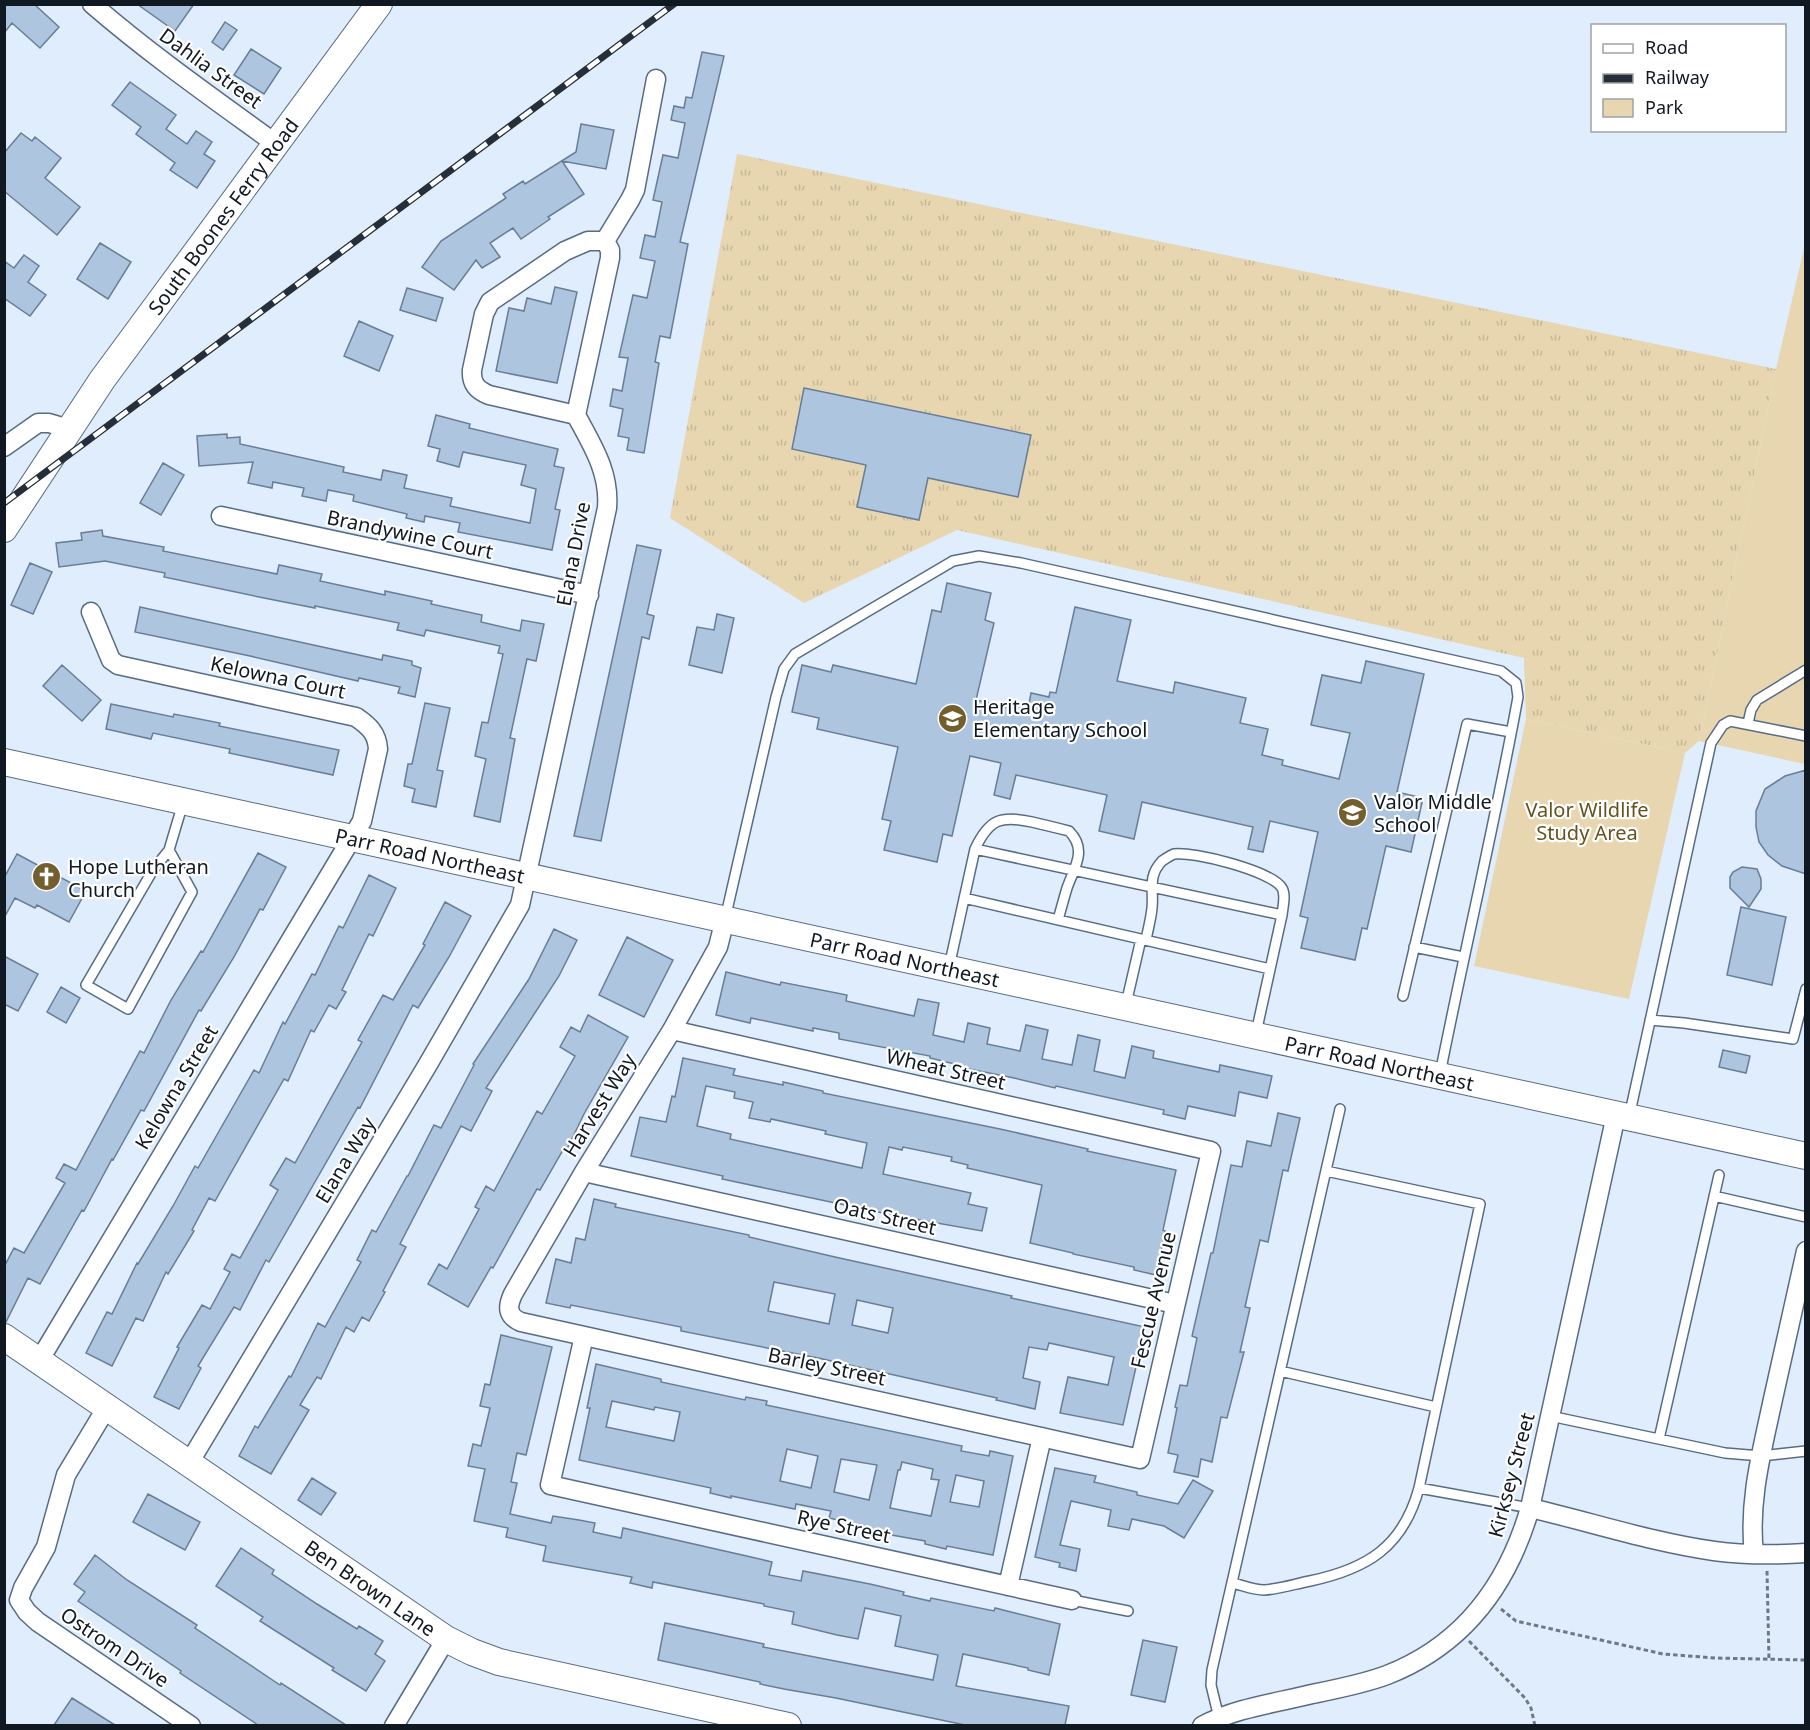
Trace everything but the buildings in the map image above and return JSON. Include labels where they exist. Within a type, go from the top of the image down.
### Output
[{"type":"main road","name":"South Boones Ferry Road","points":[[4,530],[102,380],[379,4]]},
{"type":"main road","name":"Parr Road Northeast","points":[[4,762],[1806,1156]]},
{"type":"main road","name":"Ben Brown Lane","points":[[4,1337],[446,1639],[472,1652],[500,1662],[752,1722],[788,1725]]},
{"type":"street","name":"Dahlia Street","points":[[103,8],[178,74],[276,144]]},
{"type":"street","points":[[605,241],[635,190],[656,79]]},
{"type":"street","points":[[588,241],[605,241],[610,250],[610,258],[576,415],[478,391],[471,378],[472,370],[484,314],[490,302],[565,251],[588,241]]},
{"type":"street","name":"Elana Drive","points":[[527,875],[589,595],[608,493],[601,462],[576,415]]},
{"type":"street","points":[[4,447],[38,423],[49,423],[69,429]]},
{"type":"street","name":"Brandywine Court","points":[[221,516],[589,595]]},
{"type":"street","name":"Kelowna Court","points":[[91,612],[111,660],[118,664],[356,717],[366,723],[378,739],[378,749],[364,818],[352,837]]},
{"type":"street","name":"Kelowna Street","points":[[39,1361],[352,837]]},
{"type":"street","name":"Elana Way","points":[[189,1463],[517,912],[527,875]]},
{"type":"street","name":"Harvest Way","points":[[509,1312],[509,1302],[513,1294],[584,1172],[672,1030],[718,947],[725,919]]},
{"type":"street","name":"Wheat Street","points":[[672,1030],[1210,1151]]},
{"type":"street","name":"Kirksey Street","points":[[1211,1722],[1386,1675],[1409,1665],[1460,1632],[1496,1587],[1522,1534],[1530,1508],[1622,1116]]},
{"type":"street","name":"Fescue Avenue","points":[[1140,1459],[1210,1151]]},
{"type":"street","name":"Oats Street","points":[[584,1172],[1175,1304]]},
{"type":"street","points":[[1761,1554],[1751,1528],[1752,1502],[1806,1251]]},
{"type":"street","name":"Barley Street","points":[[509,1312],[513,1318],[521,1322],[1140,1459]]},
{"type":"street","name":"Rye Street","points":[[584,1336],[550,1485],[1072,1600]]},
{"type":"street","name":"Ostrom Drive","points":[[107,1407],[66,1475],[46,1547],[23,1588],[20,1600],[27,1612],[38,1622],[191,1725]]},
{"type":"street","points":[[1008,1586],[1042,1437]]},
{"type":"street","points":[[1530,1508],[1681,1545],[1716,1551],[1761,1554],[1806,1553]]},
{"type":"street","points":[[394,1725],[446,1639]]},
{"type":"lane","points":[[725,919],[784,669],[795,654],[953,561],[979,556],[1021,563],[1501,671],[1516,683],[1518,697],[1500,796],[1463,957],[1440,1076]]},
{"type":"lane","points":[[1748,723],[1751,710],[1757,700],[1806,670]]},
{"type":"lane","points":[[1622,1116],[1650,1020],[1711,743],[1723,724],[1730,721],[1806,736]]},
{"type":"lane","points":[[1403,996],[1467,724],[1512,732]]},
{"type":"lane","points":[[169,850],[192,892],[128,1009],[86,985],[153,870],[169,850],[183,801]]},
{"type":"lane","points":[[948,968],[975,849],[988,827],[998,820],[1011,818],[1069,831],[1076,838],[1079,846],[1076,870],[1067,889],[1058,920]]},
{"type":"lane","points":[[975,849],[1282,915]]},
{"type":"lane","points":[[1126,1007],[1153,908],[1151,886],[1155,871],[1164,860],[1174,854],[1233,864],[1258,872],[1278,884],[1282,888],[1284,900],[1256,1036]]},
{"type":"lane","points":[[964,898],[1270,969]]},
{"type":"lane","points":[[1414,947],[1463,957]]},
{"type":"lane","points":[[1650,1020],[1793,1039],[1806,989]]},
{"type":"lane","points":[[1211,1722],[1212,1670],[1340,1109]]},
{"type":"lane","points":[[1232,1583],[1264,1590],[1334,1576],[1364,1563],[1388,1547],[1399,1533],[1415,1505],[1419,1488],[1480,1204],[1326,1171]]},
{"type":"lane","points":[[1659,1439],[1719,1175]]},
{"type":"lane","points":[[1714,1196],[1806,1217]]},
{"type":"lane","points":[[1280,1371],[1436,1407]]},
{"type":"lane","points":[[1550,1416],[1725,1453],[1761,1456],[1806,1451]]},
{"type":"lane","points":[[1419,1488],[1530,1508]]},
{"type":"lane","name":"Rye Street","points":[[1072,1600],[1128,1611]]},
{"type":"path","points":[[1761,1554],[1769,1660]]},
{"type":"path","points":[[1488,1598],[1516,1621],[1663,1654],[1806,1660]]},
{"type":"path","points":[[1460,1632],[1525,1698],[1531,1708],[1535,1725]]},
{"type":"green space","points":[[737,154],[1776,369],[1699,741],[1685,753],[1526,719],[1524,658],[957,530],[804,603],[670,518]]},
{"type":"green space","points":[[1805,244],[1805,764],[1699,741],[1776,369]]},
{"type":"green space","name":"Valor Wildlife Study Area","points":[[1526,719],[1685,753],[1629,999],[1474,966]]},
{"type":"railway","points":[[4,503],[674,4]]},
{"type":"place","name":"Heritage Elementary School","points":[[952,718]]},
{"type":"place","name":"Valor Middle School","points":[[1353,812]]},
{"type":"place","name":"Hope Lutheran Church","points":[[47,877]]}]
